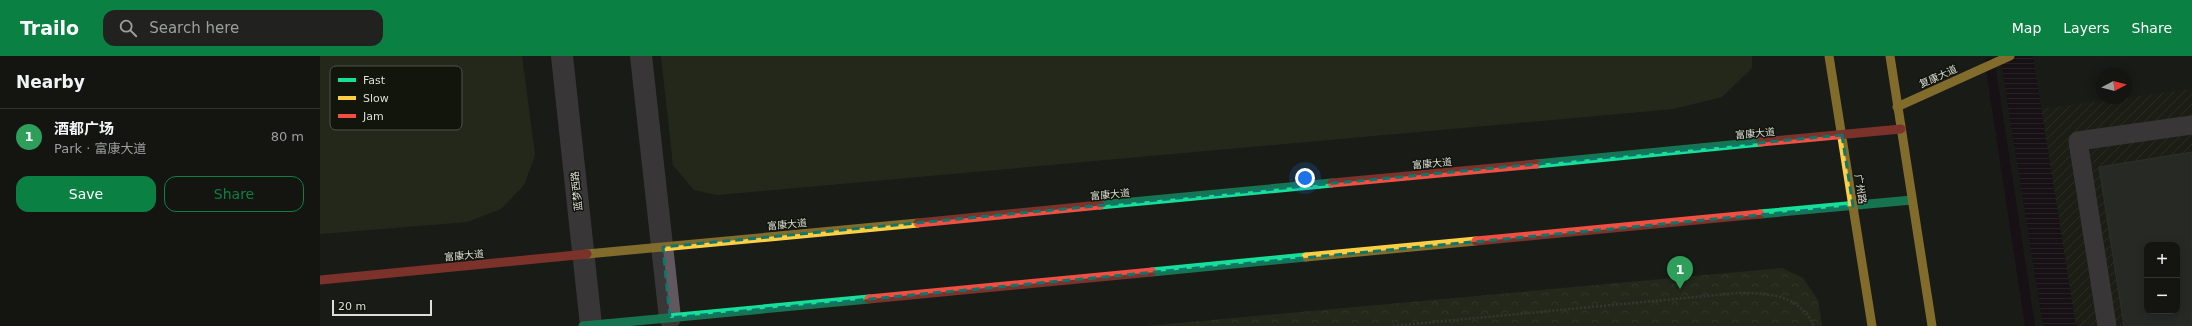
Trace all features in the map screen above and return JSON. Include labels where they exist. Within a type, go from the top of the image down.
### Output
[{"type":"street","name":"蓝梦西路","points":[[562,56],[583,255],[587,326]]},
{"type":"street","points":[[641,56],[670,318]]},
{"type":"street","name":"广州路","points":[[1829,56],[1872,326]]},
{"type":"street","points":[[1890,56],[1932,326]]},
{"type":"street","name":"复康大道","points":[[1897,107],[2010,56]]},
{"type":"street","name":"富康大道","points":[[320,280],[1901,129]]},
{"type":"street","points":[[587,326],[1912,200]]},
{"type":"lane","points":[[2106,326],[2078,141],[2192,125]]},
{"type":"path","points":[[1393,326],[1737,293],[1765,293],[1787,299],[1808,314],[1814,326]]},
{"type":"highlighted area","points":[[1842,135],[1853,206],[1331,255],[670,318],[663,247]]},
{"type":"shaded area","points":[[2000,56],[2033,56],[2076,326],[2043,326]]},
{"type":"shaded area","points":[[2192,89],[2192,326],[2054,326],[2018,112],[2096,102],[2096,104],[2132,104],[2132,97]]},
{"type":"green space","points":[[320,56],[522,56],[535,155],[524,185],[501,209],[467,222],[320,234]]},
{"type":"green space","points":[[661,56],[1752,56],[1752,68],[1722,97],[1673,109],[717,195],[694,190],[673,165]]},
{"type":"green space","points":[[1782,268],[1803,278],[1818,300],[1822,326],[1147,326]]},
{"type":"building","points":[[2192,152],[2192,326],[2124,326],[2099,167]]},
{"type":"waterway","points":[[1990,63],[2030,326]]},
{"type":"traffic: fast","points":[[1536,164],[1761,142]]},
{"type":"traffic: fast","points":[[1100,205],[1332,183]]},
{"type":"traffic: fast","points":[[1760,214],[1912,200]]},
{"type":"traffic: fast","points":[[1152,272],[1306,257]]},
{"type":"traffic: fast","points":[[583,326],[869,299]]},
{"type":"traffic: slow","points":[[1829,56],[1872,326]]},
{"type":"traffic: slow","points":[[1890,56],[1932,326]]},
{"type":"traffic: slow","points":[[1897,107],[2010,56]]},
{"type":"traffic: slow","points":[[587,254],[918,223]]},
{"type":"traffic: slow","points":[[1306,257],[1476,241]]},
{"type":"traffic: jam","points":[[1761,142],[1901,129]]},
{"type":"traffic: jam","points":[[1332,183],[1536,164]]},
{"type":"traffic: jam","points":[[918,223],[1100,205]]},
{"type":"traffic: jam","points":[[1476,241],[1760,214]]},
{"type":"traffic: jam","points":[[320,280],[587,254]]},
{"type":"traffic: jam","points":[[869,299],[1152,272]]},
{"type":"place","name":"酒都广场","points":[[1680,289]]}]
